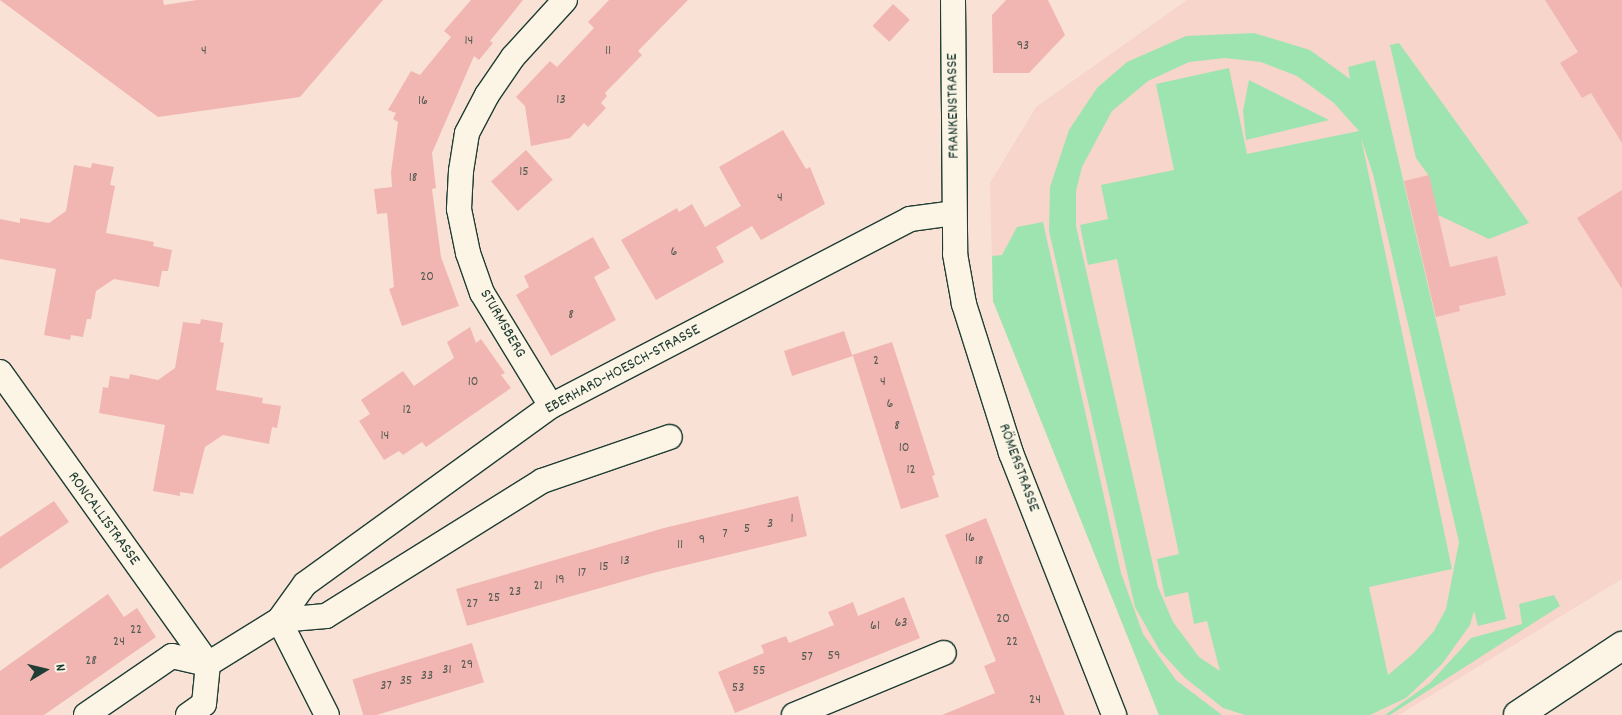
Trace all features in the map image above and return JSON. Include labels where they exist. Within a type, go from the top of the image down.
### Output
[{"type":"street","name":"STURMSBERG","points":[[551,406],[482,293],[468,253],[459,209],[467,134],[487,95],[513,57],[565,0]]},
{"type":"street","name":"FRANKENSTRASSE","points":[[953,0],[954,213]]},
{"type":"street","name":"EBERHARD-HOESCH-STRASSE","points":[[208,664],[279,620],[305,584],[551,406],[910,219],[954,213]]},
{"type":"street","name":"RÖMERSTRASSE","points":[[954,213],[955,254],[964,304],[1011,453],[1114,715]]},
{"type":"street","name":"RONCALLISTRASSE","points":[[0,372],[208,664]]},
{"type":"street","name":"EBERHARD-HOESCH-STRASSE","points":[[279,620],[326,616],[542,480],[670,437]]},
{"type":"street","points":[[279,620],[327,715]]},
{"type":"street","points":[[1518,715],[1622,646]]},
{"type":"street","points":[[794,715],[944,653]]},
{"type":"street","points":[[86,715],[172,656],[208,664],[204,704],[188,715]]},
{"type":"shaded area","points":[[1187,0],[1622,0],[1622,579],[1399,715],[1159,715],[993,301],[990,183],[1036,107]]},
{"type":"green space","points":[[1254,33],[1310,50],[1350,79],[1348,67],[1375,60],[1506,619],[1478,626],[1474,611],[1470,625],[1442,664],[1406,698],[1370,715],[1245,715],[1223,708],[1184,677],[1160,651],[1135,607],[1049,231],[1050,187],[1069,130],[1097,88],[1127,62],[1186,36]],"holes":[[[1225,58],[1261,62],[1297,76],[1334,103],[1359,131],[1247,154],[1229,68],[1156,84],[1174,170],[1101,185],[1108,219],[1080,225],[1088,265],[1117,259],[1179,554],[1157,559],[1165,597],[1188,592],[1194,624],[1207,621],[1220,671],[1199,657],[1173,622],[1158,587],[1076,226],[1076,191],[1082,167],[1112,111],[1148,81],[1189,62]],[[1361,138],[1373,174],[1459,542],[1446,609],[1434,631],[1414,653],[1388,675],[1369,587],[1452,569]]]},
{"type":"green space","points":[[1399,43],[1529,223],[1489,239],[1438,215],[1429,176],[1416,158],[1390,45]]},
{"type":"green space","points":[[1249,80],[1329,120],[1246,140],[1243,111]]},
{"type":"green space","points":[[1043,222],[1121,573],[1143,634],[1176,680],[1222,715],[1159,715],[993,301],[992,256],[1002,255],[1017,227]]},
{"type":"green space","points":[[1554,595],[1560,606],[1390,715],[1385,715],[1430,683],[1471,638],[1522,624],[1519,604]]},
{"type":"building","points":[[0,0],[163,0],[164,5],[197,0],[383,0],[300,97],[158,117]]},
{"type":"building","points":[[471,0],[523,0],[490,41],[493,43],[479,60],[474,56],[432,153],[436,188],[432,189],[441,257],[459,306],[402,326],[389,289],[394,287],[387,213],[377,214],[374,189],[392,187],[391,172],[398,122],[393,119],[396,113],[388,110],[411,71],[420,75],[451,37],[444,31]]},
{"type":"building","points":[[609,0],[688,0],[638,51],[642,55],[605,93],[607,96],[601,103],[606,108],[588,127],[584,123],[570,138],[531,146],[525,106],[516,97],[550,61],[557,67],[594,28],[588,22]]},
{"type":"building","points":[[1006,0],[1048,0],[1065,35],[1029,73],[993,73],[992,15]]},
{"type":"building","points":[[1545,0],[1622,0],[1622,143],[1591,93],[1582,98],[1560,63],[1578,52]]},
{"type":"building","points":[[893,4],[910,20],[889,42],[873,26]]},
{"type":"building","points":[[783,130],[806,169],[810,167],[825,204],[761,240],[752,226],[716,247],[724,262],[656,300],[621,240],[677,208],[679,212],[692,204],[705,227],[741,206],[719,167]]},
{"type":"building","points":[[526,150],[553,180],[518,211],[491,181]]},
{"type":"building","points":[[92,163],[114,167],[110,185],[115,186],[106,233],[154,242],[153,246],[172,250],[168,271],[162,271],[159,287],[114,279],[96,291],[91,319],[87,319],[83,337],[71,335],[70,340],[44,335],[56,269],[0,259],[0,219],[20,223],[20,218],[49,223],[66,211],[74,165],[91,168]]},
{"type":"building","points":[[1429,175],[1450,267],[1497,256],[1506,295],[1459,306],[1460,311],[1436,317],[1404,181]]},
{"type":"building","points":[[1622,190],[1622,289],[1577,218]]},
{"type":"building","points":[[593,237],[610,268],[594,277],[616,320],[551,356],[516,295],[529,287],[524,276]]},
{"type":"building","points":[[201,319],[223,323],[220,342],[224,343],[216,390],[263,398],[262,403],[281,406],[277,428],[272,427],[269,444],[223,435],[205,447],[193,494],[180,492],[180,496],[153,491],[165,425],[99,413],[103,387],[108,388],[110,376],[129,379],[130,374],[158,380],[175,368],[183,322],[200,324]]},
{"type":"building","points":[[470,327],[476,343],[481,339],[505,373],[501,375],[511,388],[426,447],[422,442],[403,455],[399,451],[384,460],[359,421],[370,414],[361,400],[403,371],[414,386],[454,358],[447,342]]},
{"type":"building","points":[[844,331],[852,355],[892,342],[935,475],[932,476],[939,497],[901,509],[853,356],[792,376],[784,351]]},
{"type":"building","points":[[798,496],[807,536],[653,573],[467,626],[456,589],[664,528]]},
{"type":"building","points":[[54,501],[69,522],[0,569],[0,537]]},
{"type":"building","points":[[986,518],[1065,715],[942,715],[995,693],[984,666],[996,661],[945,535]]},
{"type":"building","points":[[108,594],[124,617],[137,608],[156,637],[44,715],[0,715],[0,671]]},
{"type":"building","points":[[904,597],[920,638],[735,713],[718,672],[764,653],[761,645],[786,636],[789,643],[834,625],[828,612],[853,602],[858,616]]},
{"type":"building","points":[[472,643],[484,682],[377,715],[363,715],[352,680]]}]
